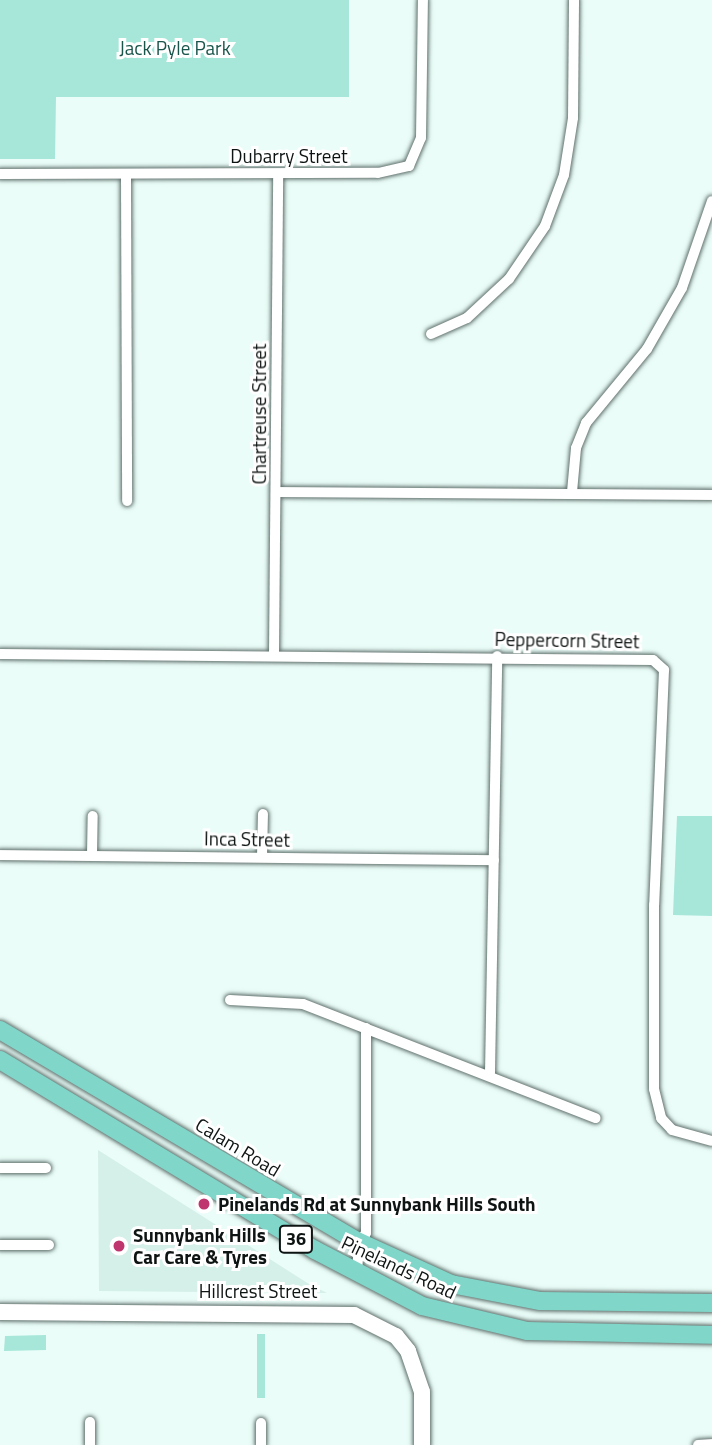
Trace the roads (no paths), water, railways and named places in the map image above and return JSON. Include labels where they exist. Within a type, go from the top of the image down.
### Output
[{"type":"main road","name":"Calam Road","points":[[0,1030],[359,1242],[451,1284],[500,1296],[540,1301],[712,1303]]},
{"type":"main road","name":"Pinelands Road","points":[[0,1060],[357,1272],[422,1306],[492,1326],[622,1334],[712,1335]]},
{"type":"street","name":"Dubarry Street","points":[[0,174],[378,173],[409,166],[421,138],[423,0]]},
{"type":"street","points":[[431,334],[467,318],[509,279],[545,226],[564,175],[573,118],[574,0]]},
{"type":"street","name":"Chartreuse Street","points":[[274,655],[278,174]]},
{"type":"street","points":[[126,175],[127,501]]},
{"type":"street","points":[[572,492],[576,448],[586,423],[647,349],[682,288],[712,201]]},
{"type":"street","points":[[277,492],[712,495]]},
{"type":"street","name":"Peppercorn Street","points":[[0,654],[642,657],[664,670],[654,905],[654,1089],[661,1118],[672,1130],[712,1141]]},
{"type":"street","points":[[490,1073],[497,656]]},
{"type":"street","points":[[262,857],[263,814]]},
{"type":"street","points":[[92,855],[93,816]]},
{"type":"street","name":"Inca Street","points":[[0,855],[494,860]]},
{"type":"street","points":[[230,1000],[303,1004],[490,1073],[596,1118]]},
{"type":"street","points":[[357,1272],[359,1242],[366,1233],[366,1028]]},
{"type":"street","points":[[0,1168],[46,1168]]},
{"type":"street","points":[[0,1245],[49,1245]]},
{"type":"street","name":"Hillcrest Street","points":[[0,1312],[354,1315],[396,1336],[408,1351],[422,1392],[422,1445]]},
{"type":"street","points":[[90,1422],[90,1445]]},
{"type":"street","points":[[261,1423],[261,1445]]},
{"type":"street","points":[[698,1445],[712,1444]]},
{"type":"place","name":"Pinelands Rd at Sunnybank Hills South","points":[[204,1204]]},
{"type":"place","name":"Sunnybank Hills Car Care & Tyres","points":[[119,1246]]},
{"type":"park label","name":"Jack Pyle Park","points":[[175,48]]}]
